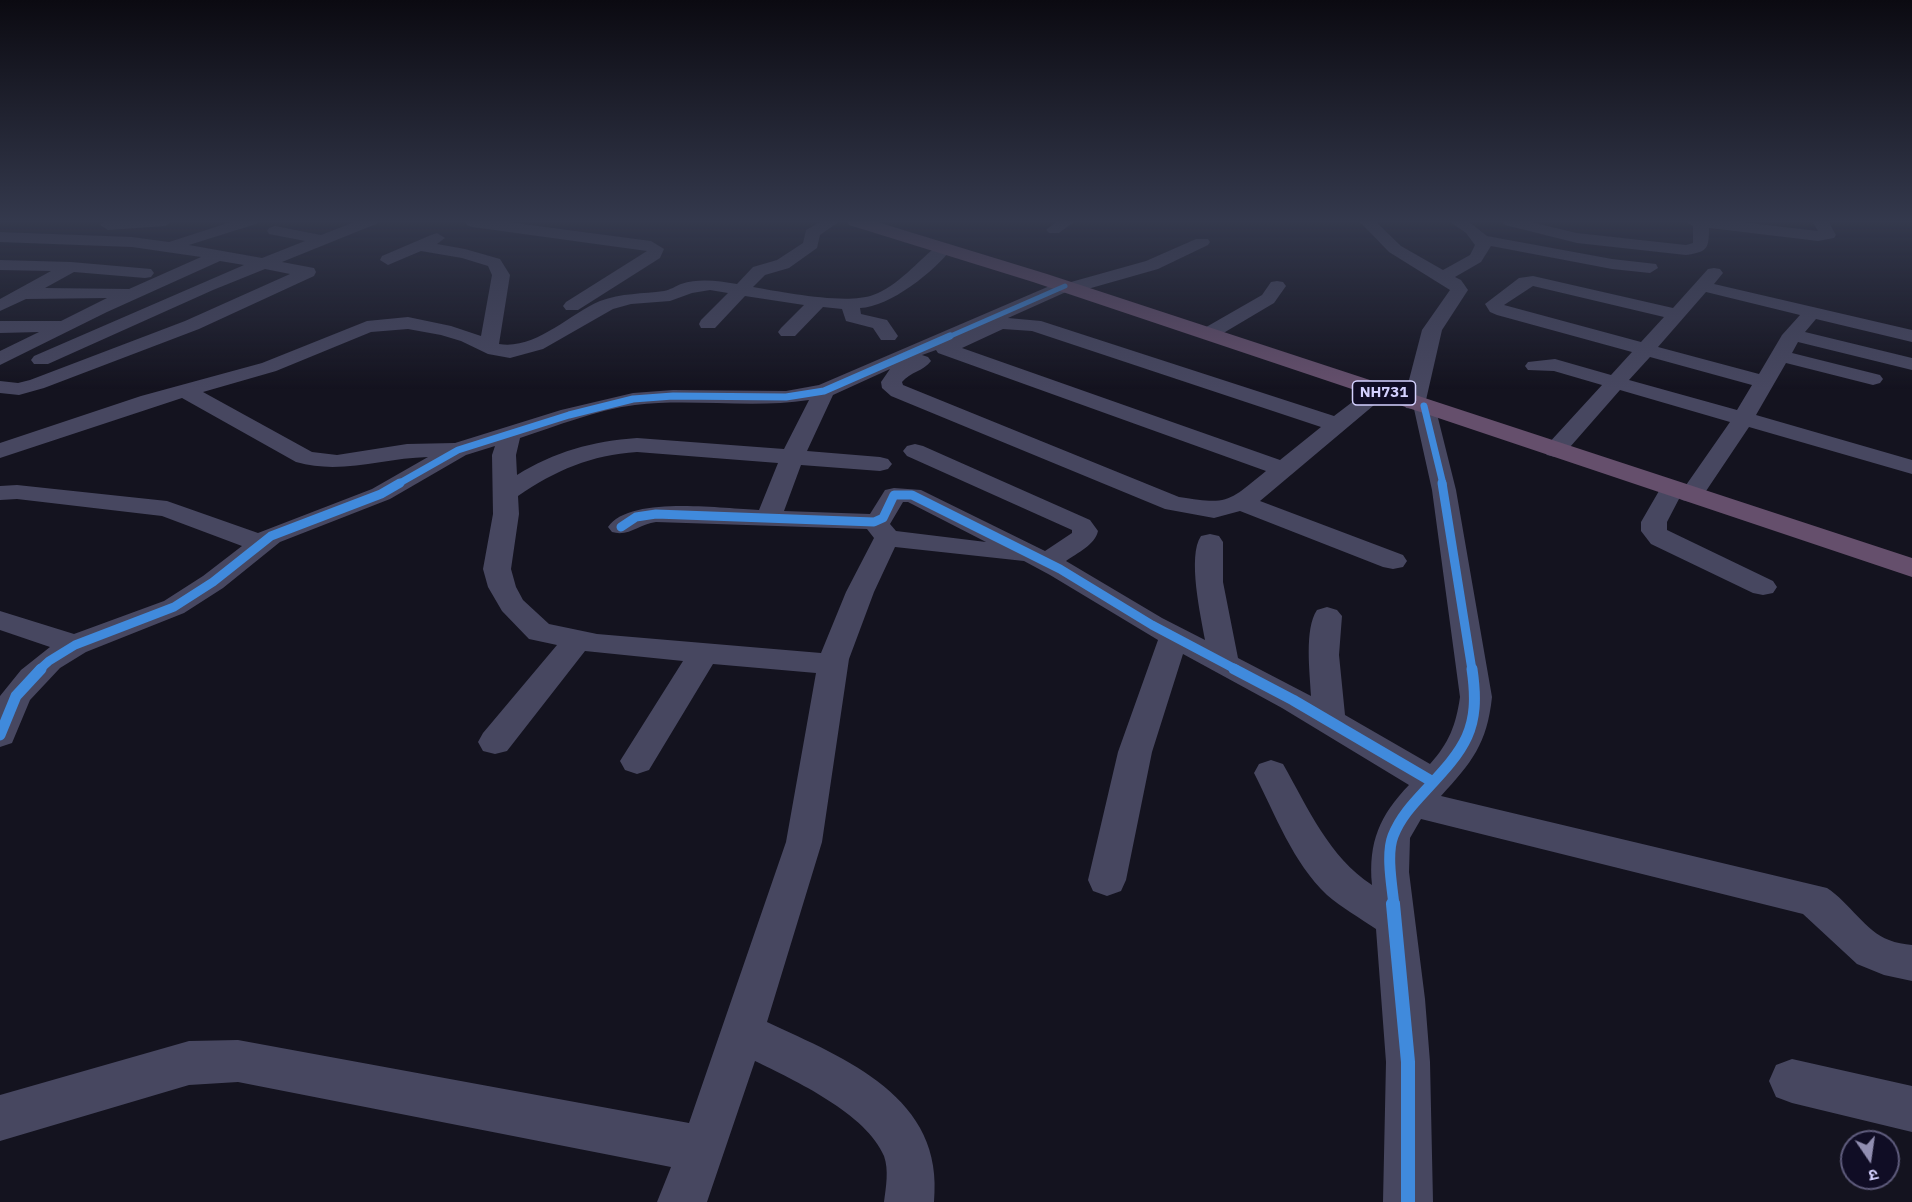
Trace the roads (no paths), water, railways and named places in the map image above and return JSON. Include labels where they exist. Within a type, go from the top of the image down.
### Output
[{"type":"highway","name":"NH731","points":[[1037,277],[1912,568]]},
{"type":"street","points":[[0,306],[52,277]]},
{"type":"street","points":[[0,359],[170,277]]},
{"type":"street","points":[[41,360],[230,277]]},
{"type":"street","points":[[0,387],[27,387],[154,340],[297,277]]},
{"type":"street","points":[[495,349],[501,277]]},
{"type":"street","points":[[495,349],[617,277]]},
{"type":"street","points":[[708,324],[753,277]]},
{"type":"street","points":[[0,451],[62,428],[269,367],[353,332],[379,325],[408,323],[468,337],[495,349],[517,351],[536,345],[598,309],[616,302],[670,296],[701,285],[850,304],[870,303],[880,299],[911,277]]},
{"type":"street","points":[[0,735],[16,696],[49,662],[75,645],[194,597],[261,543],[290,527],[381,494],[458,450],[510,432],[633,399],[681,395],[786,397],[824,391],[1068,287],[1106,277]]},
{"type":"street","points":[[1408,1202],[1408,1062],[1390,873],[1392,838],[1423,793],[1451,763],[1466,742],[1473,720],[1476,697],[1450,525],[1419,405],[1432,330],[1459,290],[1445,277]]},
{"type":"street","points":[[1555,450],[1707,280],[1812,312],[1912,336]]},
{"type":"street","points":[[1676,314],[1533,281],[1525,282],[1494,304],[1496,308],[1503,311],[1765,382]]},
{"type":"street","points":[[1208,334],[1268,299],[1277,286]]},
{"type":"street","points":[[0,294],[134,293]]},
{"type":"street","points":[[788,332],[819,301]]},
{"type":"street","points":[[850,304],[853,317],[880,324],[888,336]]},
{"type":"street","points":[[1763,587],[1659,538],[1654,531],[1654,522],[1743,419],[1792,334],[1812,312]]},
{"type":"street","points":[[1338,425],[1034,325],[1010,322],[1000,323],[900,371],[891,382],[893,388],[898,392],[1174,504],[1214,510],[1242,503],[1285,470],[1379,391]]},
{"type":"street","points":[[0,327],[66,326]]},
{"type":"street","points":[[102,333],[154,340]]},
{"type":"street","points":[[1792,334],[1912,363]]},
{"type":"street","points":[[945,349],[1285,470]]},
{"type":"street","points":[[1780,356],[1873,379]]},
{"type":"street","points":[[1536,366],[1556,365],[1912,467]]},
{"type":"street","points":[[185,391],[304,457],[318,462],[340,462],[412,451],[458,450]]},
{"type":"street","points":[[768,518],[793,456],[824,391]]},
{"type":"street","points":[[510,432],[504,455],[504,480],[507,493],[497,569],[502,587],[512,605],[539,632],[577,641],[833,664]]},
{"type":"street","points":[[507,493],[546,467],[569,456],[609,446],[637,445],[880,464]]},
{"type":"street","points":[[621,527],[636,517],[656,514],[768,518],[880,529],[905,542],[1041,559],[1084,536],[1085,531],[1082,525],[915,451]]},
{"type":"street","points":[[0,493],[17,492],[167,509],[217,529],[261,543]]},
{"type":"street","points":[[682,1202],[743,1033],[804,842],[833,664],[883,518],[894,495],[906,494],[1041,559],[1174,637],[1329,721],[1423,793],[1813,900],[1829,911],[1858,943],[1870,951],[1880,956],[1912,963]]},
{"type":"street","points":[[1242,503],[1393,561]]},
{"type":"street","points":[[1210,542],[1209,582],[1224,665]]},
{"type":"street","points":[[1327,616],[1324,655],[1329,721]]},
{"type":"street","points":[[0,620],[75,645]]},
{"type":"street","points":[[1107,880],[1134,752],[1174,637]]},
{"type":"street","points":[[495,742],[577,641]]},
{"type":"street","points":[[637,761],[704,653]]},
{"type":"street","points":[[1271,773],[1305,836],[1334,876],[1351,891],[1395,920]]},
{"type":"street","points":[[743,1033],[826,1074],[864,1098],[893,1127],[908,1156],[911,1182],[909,1202]]},
{"type":"street","points":[[0,1118],[189,1063],[238,1061],[702,1149]]},
{"type":"street","points":[[1792,1081],[1912,1109]]}]
